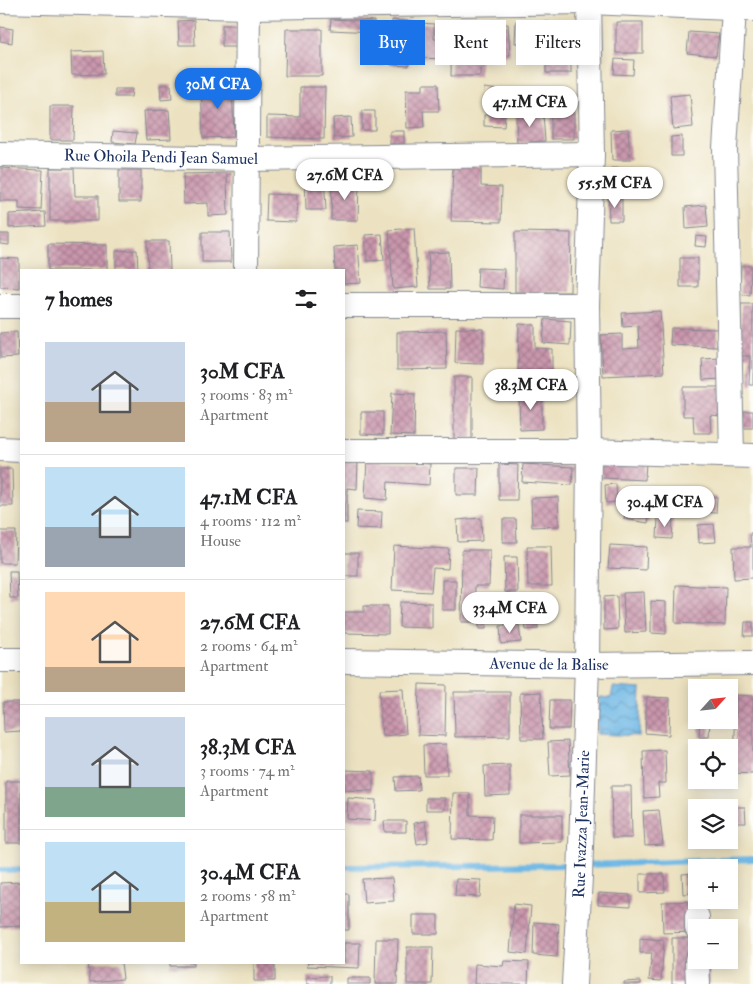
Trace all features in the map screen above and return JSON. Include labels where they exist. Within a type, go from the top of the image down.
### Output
[{"type":"street","points":[[0,1],[248,4],[589,1],[744,10],[725,148],[743,456],[589,451],[345,451]]},
{"type":"street","name":"Rue Ivazza Jean-Marie","points":[[574,984],[580,877],[587,665],[589,451],[587,305],[592,154],[589,1]]},
{"type":"street","points":[[246,269],[248,4]]},
{"type":"street","name":"Rue Ohoila Pendi Jean Samuel","points":[[0,154],[246,159],[592,154]]},
{"type":"street","points":[[345,305],[587,305]]},
{"type":"street","points":[[0,306],[20,306]]},
{"type":"street","points":[[0,449],[20,450]]},
{"type":"street","points":[[0,660],[20,660]]},
{"type":"street","name":"Avenue de la Balise","points":[[345,661],[587,665],[753,663]]},
{"type":"street","points":[[697,969],[698,984]]},
{"type":"water","points":[[613,687],[641,689],[639,736],[597,734],[600,697],[611,698]]},
{"type":"building","points":[[331,19],[360,20],[360,31],[330,30]]},
{"type":"building","points":[[194,20],[195,45],[179,45],[178,21]]},
{"type":"building","points":[[616,22],[643,22],[643,53],[616,53]]},
{"type":"building","points":[[425,23],[434,24],[435,59],[425,58]]},
{"type":"building","points":[[506,24],[508,24],[510,55],[506,55]]},
{"type":"building","points":[[222,25],[236,25],[236,47],[222,47]]},
{"type":"building","points":[[0,27],[13,29],[12,43],[0,41]]},
{"type":"building","points":[[286,29],[322,29],[322,76],[285,76]]},
{"type":"building","points":[[689,32],[719,34],[716,56],[687,53]]},
{"type":"building","points":[[103,51],[104,74],[72,75],[71,52]]},
{"type":"building","points":[[615,59],[634,60],[633,75],[614,74]]},
{"type":"building","points":[[451,65],[480,65],[480,76],[451,76]]},
{"type":"building","points":[[546,65],[571,65],[571,73],[546,73]]},
{"type":"building","points":[[232,83],[234,137],[203,138],[201,84]]},
{"type":"building","points":[[423,84],[438,84],[439,111],[423,111],[424,127],[407,128],[406,90],[423,90]]},
{"type":"building","points":[[160,85],[171,85],[172,99],[161,100]]},
{"type":"building","points":[[300,87],[325,87],[324,139],[267,137],[267,116],[300,117]]},
{"type":"building","points":[[484,88],[508,91],[507,102],[483,99]]},
{"type":"building","points":[[115,89],[132,89],[131,97],[115,97]]},
{"type":"building","points":[[690,94],[693,127],[673,129],[670,96]]},
{"type":"building","points":[[50,106],[74,106],[73,140],[50,140]]},
{"type":"building","points":[[551,109],[574,109],[574,139],[551,139]]},
{"type":"building","points":[[169,110],[171,139],[146,140],[144,111]]},
{"type":"building","points":[[362,111],[375,111],[375,130],[362,130]]},
{"type":"building","points":[[543,114],[545,141],[517,143],[516,115]]},
{"type":"building","points":[[484,115],[505,115],[504,127],[484,126]]},
{"type":"building","points":[[351,117],[352,137],[334,138],[333,118]]},
{"type":"building","points":[[628,129],[630,160],[612,160],[611,130]]},
{"type":"building","points":[[113,131],[137,133],[135,144],[112,142]]},
{"type":"building","points":[[390,131],[404,131],[404,144],[390,144]]},
{"type":"building","points":[[682,136],[682,156],[671,156],[671,137]]},
{"type":"building","points":[[453,165],[481,166],[481,186],[502,187],[501,222],[451,221]]},
{"type":"building","points":[[0,168],[43,170],[41,210],[19,209],[19,201],[0,201]]},
{"type":"building","points":[[50,168],[74,168],[75,196],[98,196],[98,221],[50,221]]},
{"type":"building","points":[[611,168],[636,169],[636,190],[611,190]]},
{"type":"building","points":[[119,170],[141,170],[141,202],[119,202]]},
{"type":"building","points":[[227,173],[228,215],[208,216],[208,203],[184,204],[183,174]]},
{"type":"building","points":[[324,174],[326,210],[306,210],[305,175]]},
{"type":"building","points":[[332,181],[359,181],[358,220],[331,220]]},
{"type":"building","points":[[267,194],[297,195],[296,222],[266,221]]},
{"type":"building","points":[[608,198],[622,198],[622,221],[609,221]]},
{"type":"building","points":[[706,205],[708,227],[686,229],[685,207]]},
{"type":"building","points":[[45,212],[46,226],[9,228],[9,214]]},
{"type":"building","points":[[414,228],[418,287],[393,289],[389,230]]},
{"type":"building","points":[[202,232],[230,232],[231,262],[202,262]]},
{"type":"building","points":[[515,232],[571,233],[570,292],[515,292]]},
{"type":"building","points":[[0,234],[9,234],[9,245],[0,244]]},
{"type":"building","points":[[382,234],[384,260],[367,261],[365,235]]},
{"type":"building","points":[[696,236],[707,237],[706,247],[695,246]]},
{"type":"building","points":[[147,241],[169,241],[170,269],[148,269]]},
{"type":"building","points":[[48,244],[107,245],[107,269],[48,269]]},
{"type":"building","points":[[358,245],[361,283],[345,284],[345,269],[335,269],[334,247]]},
{"type":"building","points":[[137,250],[138,269],[116,269],[116,251]]},
{"type":"building","points":[[449,252],[450,289],[430,289],[428,253]]},
{"type":"building","points":[[0,258],[19,259],[19,288],[0,287]]},
{"type":"building","points":[[680,258],[698,258],[698,287],[680,287]]},
{"type":"building","points":[[741,266],[751,266],[750,295],[740,294]]},
{"type":"building","points":[[478,268],[504,269],[503,289],[477,287]]},
{"type":"building","points":[[741,304],[753,304],[753,385],[749,385],[750,356],[741,356]]},
{"type":"building","points":[[660,311],[664,373],[603,376],[601,335],[622,334],[622,349],[639,348],[638,326],[623,327],[622,313]]},
{"type":"building","points":[[545,319],[571,321],[570,345],[543,343]]},
{"type":"building","points":[[519,324],[535,325],[535,348],[552,349],[552,373],[518,372]]},
{"type":"building","points":[[456,328],[483,329],[483,364],[455,363]]},
{"type":"building","points":[[671,328],[718,329],[717,347],[670,345]]},
{"type":"building","points":[[446,331],[447,369],[397,370],[397,332]]},
{"type":"building","points":[[17,332],[18,357],[0,358],[0,333]]},
{"type":"building","points":[[722,358],[723,379],[703,380],[702,359]]},
{"type":"building","points":[[454,377],[472,377],[472,439],[454,439]]},
{"type":"building","points":[[683,387],[721,387],[721,416],[710,415],[711,433],[694,433],[693,416],[683,416]]},
{"type":"building","points":[[392,393],[415,394],[414,436],[390,435]]},
{"type":"building","points":[[542,393],[542,429],[520,430],[519,394]]},
{"type":"building","points":[[744,411],[753,411],[753,428],[743,428]]},
{"type":"building","points":[[361,412],[383,412],[383,435],[361,434]]},
{"type":"building","points":[[367,459],[430,464],[429,485],[388,482],[387,500],[365,498]]},
{"type":"building","points":[[601,459],[646,461],[645,480],[601,478]]},
{"type":"building","points":[[345,461],[358,461],[357,489],[347,488],[347,523],[345,523]]},
{"type":"building","points":[[499,464],[518,465],[517,500],[499,500]]},
{"type":"building","points":[[523,464],[573,467],[572,485],[522,482]]},
{"type":"building","points":[[456,468],[479,468],[478,495],[456,495]]},
{"type":"building","points":[[0,469],[12,469],[13,506],[0,506]]},
{"type":"building","points":[[616,484],[617,502],[606,503],[605,485]]},
{"type":"building","points":[[558,497],[559,526],[532,527],[531,498]]},
{"type":"building","points":[[701,497],[717,497],[716,513],[701,512]]},
{"type":"building","points":[[626,506],[650,509],[648,523],[624,519]]},
{"type":"building","points":[[357,511],[382,512],[381,529],[356,528]]},
{"type":"building","points":[[658,517],[673,517],[672,539],[657,538]]},
{"type":"building","points":[[481,518],[482,541],[458,542],[457,520]]},
{"type":"building","points":[[503,519],[516,519],[517,542],[503,542]]},
{"type":"building","points":[[714,524],[716,542],[699,543],[698,525]]},
{"type":"building","points":[[0,531],[16,531],[15,563],[0,563]]},
{"type":"building","points":[[750,533],[753,533],[753,578],[734,579],[733,547],[751,547]]},
{"type":"building","points":[[610,545],[647,547],[646,570],[608,568]]},
{"type":"building","points":[[394,546],[449,549],[448,569],[433,568],[431,592],[392,590]]},
{"type":"building","points":[[527,546],[551,546],[552,586],[528,586]]},
{"type":"building","points":[[462,550],[490,550],[489,586],[475,586],[474,622],[461,622]]},
{"type":"building","points":[[345,553],[358,553],[358,576],[345,576]]},
{"type":"building","points":[[504,557],[517,557],[518,592],[505,592]]},
{"type":"building","points":[[9,571],[17,571],[18,598],[10,598]]},
{"type":"building","points":[[442,580],[456,580],[456,610],[442,610]]},
{"type":"building","points":[[676,585],[726,587],[725,625],[675,623]]},
{"type":"building","points":[[644,592],[646,632],[625,633],[623,593]]},
{"type":"building","points":[[617,596],[618,629],[604,630],[604,597]]},
{"type":"building","points":[[651,601],[666,602],[666,634],[651,633]]},
{"type":"building","points":[[400,602],[432,603],[432,628],[399,627]]},
{"type":"building","points":[[537,604],[538,629],[526,630],[524,605]]},
{"type":"building","points":[[364,606],[388,606],[388,634],[345,633],[345,612],[364,612]]},
{"type":"building","points":[[479,610],[487,610],[486,629],[479,629]]},
{"type":"building","points":[[745,622],[753,622],[753,636],[744,636]]},
{"type":"building","points":[[519,625],[521,642],[501,644],[500,626]]},
{"type":"building","points":[[419,684],[446,685],[445,736],[418,735]]},
{"type":"building","points":[[403,689],[406,734],[382,736],[379,690]]},
{"type":"building","points":[[454,692],[510,692],[510,736],[455,737]]},
{"type":"building","points":[[541,692],[543,739],[521,739],[520,693]]},
{"type":"building","points":[[738,695],[753,696],[753,774],[738,773],[738,739],[735,739],[735,729],[738,729]]},
{"type":"building","points":[[647,697],[670,698],[669,735],[645,733]]},
{"type":"building","points":[[550,700],[570,700],[569,729],[549,729]]},
{"type":"building","points":[[3,702],[20,702],[20,731],[4,732]]},
{"type":"building","points":[[699,729],[709,729],[709,737],[699,737]]},
{"type":"building","points":[[568,741],[570,775],[550,776],[548,742]]},
{"type":"building","points":[[446,744],[447,775],[424,775],[423,745]]},
{"type":"building","points":[[665,750],[666,783],[658,783],[659,797],[644,798],[643,751]]},
{"type":"building","points":[[510,765],[510,795],[485,796],[484,766]]},
{"type":"building","points":[[345,770],[373,771],[373,791],[345,790]]},
{"type":"building","points":[[418,776],[419,790],[396,791],[395,777]]},
{"type":"building","points":[[6,781],[20,781],[20,843],[6,843]]},
{"type":"building","points":[[611,786],[631,786],[632,838],[612,838]]},
{"type":"building","points":[[453,793],[470,793],[470,815],[493,816],[492,840],[452,839]]},
{"type":"building","points":[[348,798],[376,800],[375,821],[347,819]]},
{"type":"building","points":[[426,798],[445,798],[445,810],[426,810]]},
{"type":"building","points":[[738,807],[745,807],[746,823],[738,823]]},
{"type":"building","points":[[659,810],[663,845],[645,846],[643,811]]},
{"type":"building","points":[[519,815],[562,815],[562,842],[519,843]]},
{"type":"building","points":[[384,821],[406,821],[406,832],[385,832]]},
{"type":"building","points":[[425,821],[428,842],[417,844],[414,823]]},
{"type":"building","points":[[640,874],[664,874],[665,892],[640,893]]},
{"type":"building","points":[[682,874],[688,874],[688,894],[683,894]]},
{"type":"building","points":[[392,878],[394,901],[364,903],[362,879]]},
{"type":"building","points":[[456,879],[481,880],[480,897],[455,896]]},
{"type":"building","points":[[20,882],[20,926],[0,927],[0,883]]},
{"type":"building","points":[[599,893],[630,895],[630,907],[598,905]]},
{"type":"building","points":[[345,894],[349,894],[349,930],[345,930]]},
{"type":"building","points":[[688,901],[688,909],[696,909],[696,919],[688,919],[688,932],[663,933],[662,902]]},
{"type":"building","points":[[514,904],[531,906],[527,954],[510,952]]},
{"type":"building","points":[[413,915],[438,915],[438,934],[413,934]]},
{"type":"building","points":[[534,922],[559,924],[557,957],[533,955]]},
{"type":"building","points":[[640,938],[664,940],[661,981],[649,980],[652,953],[640,953]]},
{"type":"building","points":[[672,938],[688,938],[688,969],[710,969],[710,984],[672,984]]},
{"type":"building","points":[[376,939],[398,939],[397,984],[375,984]]},
{"type":"building","points":[[345,943],[360,943],[359,968],[307,966],[308,964],[345,964]]},
{"type":"building","points":[[407,947],[433,947],[432,984],[407,984]]},
{"type":"building","points":[[504,961],[529,962],[528,984],[474,984],[475,964],[503,966]]},
{"type":"building","points":[[88,964],[121,964],[123,979],[90,982]]},
{"type":"building","points":[[170,964],[194,964],[194,966],[170,966]]},
{"type":"building","points":[[254,964],[275,964],[275,981],[254,981]]},
{"type":"building","points":[[330,976],[330,984],[307,984],[307,977]]},
{"type":"building","points":[[347,978],[370,978],[370,984],[347,984]]},
{"type":"building","points":[[641,981],[641,984],[624,984],[624,982]]},
{"type":"waterway","points":[[585,865],[753,859]]},
{"type":"waterway","points":[[345,867],[575,865]]},
{"type":"waterway","points":[[0,870],[20,870]]}]
